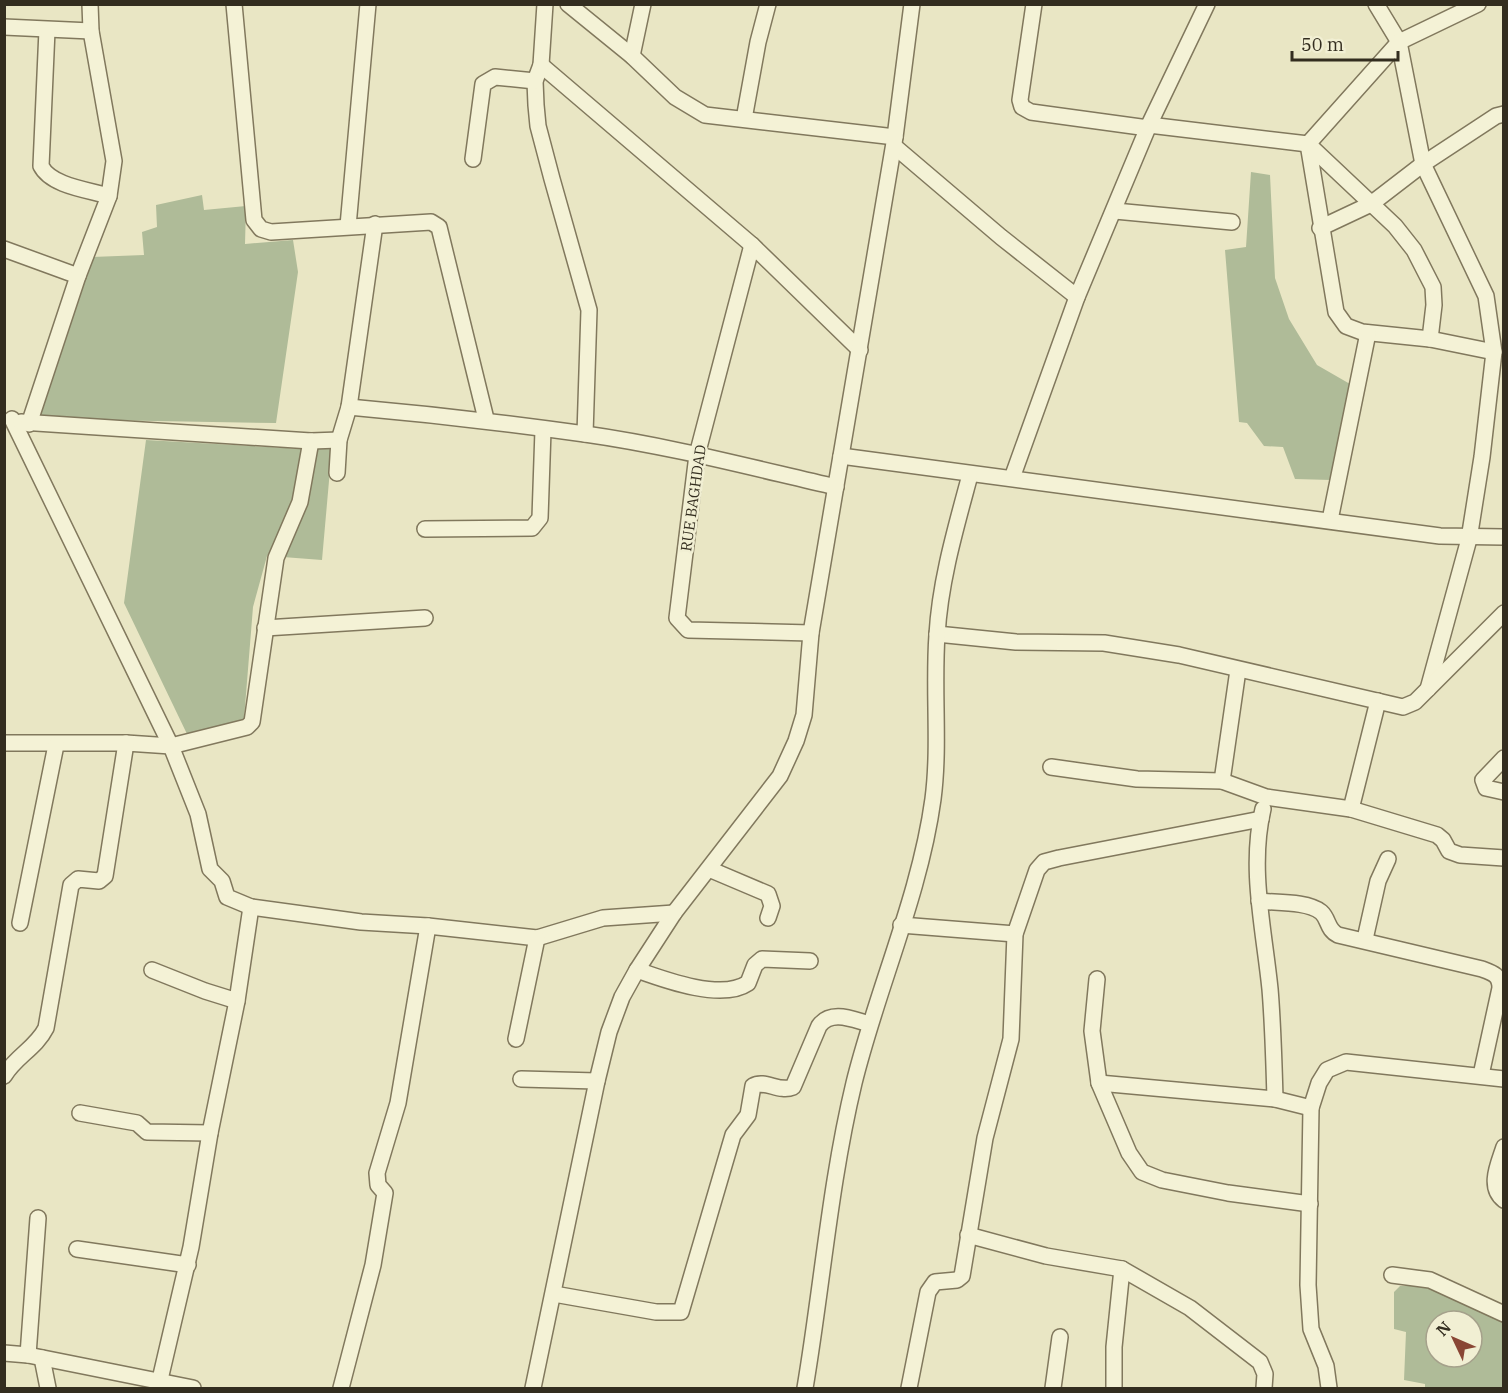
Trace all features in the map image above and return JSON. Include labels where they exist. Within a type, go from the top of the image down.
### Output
[{"type":"street","points":[[29,423],[78,276],[109,196],[114,161],[91,31],[90,4]]},
{"type":"street","points":[[234,4],[254,220],[261,228],[271,232],[432,222],[439,227],[444,238],[486,419]]},
{"type":"street","points":[[348,226],[368,4]]},
{"type":"street","points":[[545,4],[541,65],[535,81],[538,126],[589,310],[585,434]]},
{"type":"street","points":[[568,4],[632,56],[675,97],[692,109],[717,117],[895,141],[1000,237],[1077,297]]},
{"type":"street","points":[[632,56],[643,4]]},
{"type":"street","points":[[744,119],[758,42],[768,4]]},
{"type":"street","points":[[533,1389],[597,1081],[609,1032],[622,997],[674,913],[780,776],[796,741],[804,715],[809,682],[811,633],[895,141],[912,4]]},
{"type":"street","points":[[1034,4],[1020,100],[1022,107],[1031,112],[1308,144],[1405,237],[1428,274],[1434,297],[1430,339]]},
{"type":"street","points":[[1012,478],[1077,297],[1149,127],[1208,4]]},
{"type":"street","points":[[1376,4],[1399,42],[1423,164],[1480,280],[1491,316],[1494,352],[1482,457],[1468,539],[1428,689]]},
{"type":"street","points":[[1478,4],[1399,42],[1308,144],[1320,228],[1337,316],[1352,330],[1430,339],[1494,352]]},
{"type":"street","points":[[4,27],[91,31]]},
{"type":"street","points":[[47,30],[41,166],[45,174],[54,179],[109,196]]},
{"type":"street","points":[[541,65],[752,245],[860,350]]},
{"type":"street","points":[[474,159],[483,84],[495,77],[535,81]]},
{"type":"street","points":[[1320,228],[1371,204],[1423,164],[1496,116],[1503,114]]},
{"type":"street","points":[[1115,211],[1232,222]]},
{"type":"street","points":[[337,473],[339,440],[349,407],[375,224]]},
{"type":"street","name":"RUE BAGHDAD","points":[[752,245],[697,455],[677,618],[688,630],[811,633]]},
{"type":"street","points":[[4,249],[78,276]]},
{"type":"street","points":[[1330,520],[1368,333]]},
{"type":"street","points":[[349,407],[486,419],[543,430],[585,434],[697,455],[836,487]]},
{"type":"street","points":[[8,418],[29,423],[311,441],[339,440]]},
{"type":"street","points":[[8,418],[171,746],[198,814],[210,869],[222,881],[224,895],[251,907],[362,922],[428,926],[537,938],[603,918],[674,913]]},
{"type":"street","points":[[424,529],[532,528],[537,524],[540,518],[543,430]]},
{"type":"street","points":[[5,744],[126,743],[171,746],[247,727],[252,722],[276,558],[300,502],[311,441]]},
{"type":"street","points":[[841,456],[970,475],[1012,478],[1468,539],[1503,537]]},
{"type":"street","points":[[805,1389],[838,1163],[854,1083],[919,866],[933,799],[936,758],[937,634],[950,552],[970,475]]},
{"type":"street","points":[[937,634],[1016,642],[1104,643],[1179,655],[1238,670],[1408,706],[1428,689],[1503,613]]},
{"type":"street","points":[[264,628],[425,618]]},
{"type":"street","points":[[1222,781],[1238,670]]},
{"type":"street","points":[[1351,808],[1378,701]]},
{"type":"street","points":[[4,1076],[11,1065],[41,1038],[46,1028],[71,885],[78,879],[99,881],[105,876],[126,743]]},
{"type":"street","points":[[20,922],[56,745]]},
{"type":"street","points":[[1503,758],[1483,780],[1486,788],[1503,792]]},
{"type":"street","points":[[1051,767],[1137,779],[1222,781],[1266,797],[1351,808],[1437,836],[1453,853],[1503,858]]},
{"type":"street","points":[[1266,797],[1261,819],[1259,901],[1270,989],[1275,1100]]},
{"type":"street","points":[[909,1389],[928,1292],[935,1282],[961,1278],[985,1138],[1011,1039],[1015,934],[1035,877],[1044,862],[1261,819]]},
{"type":"street","points":[[1365,939],[1378,881],[1388,859]]},
{"type":"street","points":[[709,869],[768,894],[772,906],[768,918]]},
{"type":"street","points":[[1259,901],[1311,908],[1322,914],[1332,932],[1482,969],[1498,977],[1500,988],[1481,1075]]},
{"type":"street","points":[[158,1386],[188,1265],[210,1133],[237,1001],[251,907]]},
{"type":"street","points":[[901,925],[1015,934]]},
{"type":"street","points":[[341,1389],[373,1265],[385,1193],[378,1185],[377,1173],[398,1103],[428,926]]},
{"type":"street","points":[[516,1039],[537,938]]},
{"type":"street","points":[[637,970],[686,986],[735,989],[748,983],[755,965],[762,959],[810,961]]},
{"type":"street","points":[[152,970],[237,1001]]},
{"type":"street","points":[[1097,979],[1092,1031],[1099,1083],[1129,1153],[1148,1176],[1228,1193],[1310,1204]]},
{"type":"street","points":[[554,1294],[656,1312],[681,1312],[733,1135],[750,1111],[753,1086],[758,1083],[785,1089],[793,1087],[819,1026],[829,1017],[834,1015],[870,1024]]},
{"type":"street","points":[[1329,1389],[1326,1366],[1311,1329],[1308,1285],[1311,1108],[1319,1083],[1327,1070],[1346,1062],[1503,1079]]},
{"type":"street","points":[[521,1079],[597,1081]]},
{"type":"street","points":[[1099,1083],[1275,1100],[1311,1108]]},
{"type":"street","points":[[80,1113],[137,1123],[147,1132],[210,1133]]},
{"type":"street","points":[[1503,1147],[1495,1181],[1498,1196],[1503,1200]]},
{"type":"street","points":[[38,1218],[35,1357],[48,1389]]},
{"type":"street","points":[[968,1235],[1046,1256],[1122,1269],[1190,1308],[1260,1362],[1265,1374],[1264,1389]]},
{"type":"street","points":[[77,1249],[188,1265]]},
{"type":"street","points":[[1114,1387],[1114,1347],[1122,1269]]},
{"type":"street","points":[[1392,1275],[1430,1280],[1503,1314]]},
{"type":"street","points":[[1053,1389],[1060,1337]]},
{"type":"street","points":[[4,1353],[35,1357],[158,1386],[193,1389]]},
{"type":"green space","points":[[1251,172],[1270,175],[1275,278],[1289,319],[1317,365],[1350,384],[1331,480],[1295,479],[1283,447],[1264,446],[1247,423],[1239,422],[1225,250],[1246,247]]},
{"type":"green space","points":[[202,195],[204,210],[246,206],[245,244],[293,240],[298,272],[276,423],[38,419],[92,257],[144,255],[142,232],[157,227],[156,205]]},
{"type":"green space","points":[[146,440],[304,449],[293,513],[267,556],[253,607],[244,719],[187,734],[124,603]]},
{"type":"green space","points":[[332,447],[322,560],[283,557],[304,507],[317,449]]},
{"type":"green space","points":[[1400,1286],[1438,1286],[1483,1309],[1424,1309],[1424,1369],[1484,1369],[1484,1309],[1503,1319],[1503,1388],[1425,1388],[1425,1384],[1404,1380],[1406,1332],[1394,1329],[1394,1292]]}]
